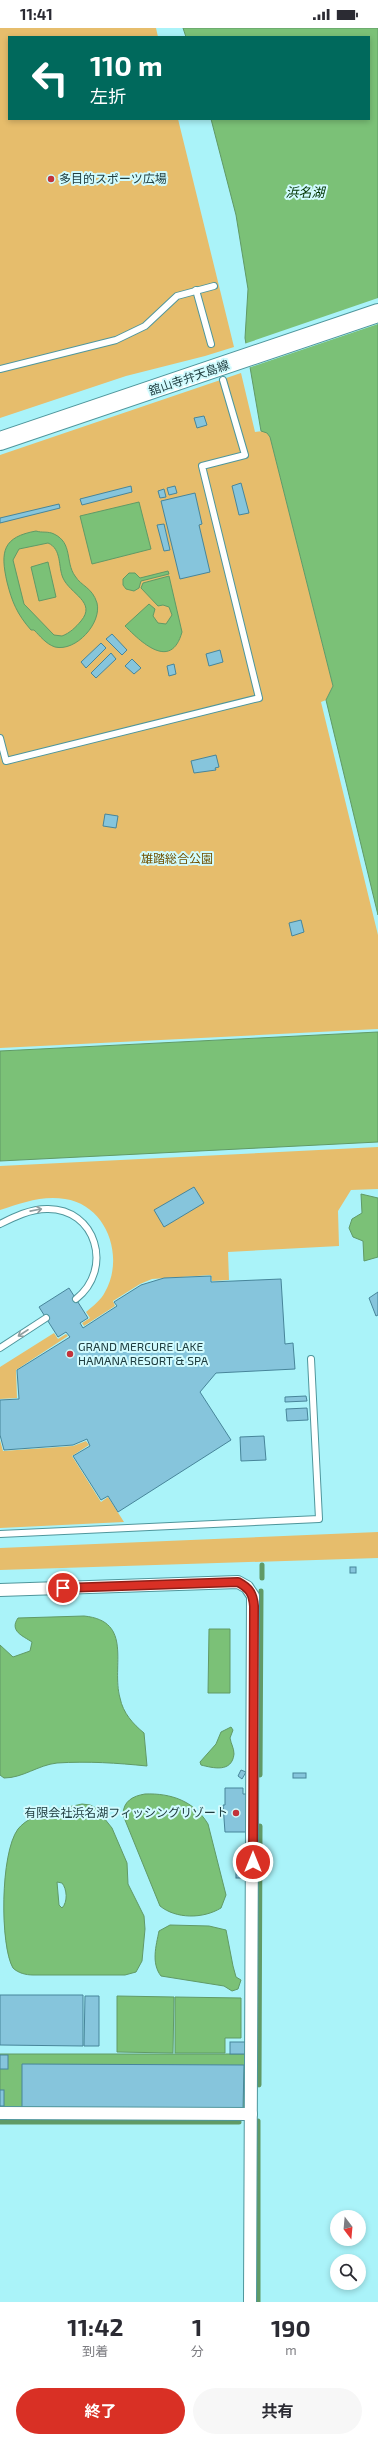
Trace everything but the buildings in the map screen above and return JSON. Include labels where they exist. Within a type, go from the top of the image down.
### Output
[{"type":"main road","name":"舘山寺弁天島線","points":[[0,441],[226,372],[378,313]]},
{"type":"street","points":[[0,1590],[238,1582],[247,1587],[253,1596],[250,2302]]},
{"type":"street","points":[[0,2113],[251,2114]]},
{"type":"lane","points":[[0,369],[116,340],[145,326],[177,296],[214,286]]},
{"type":"lane","points":[[196,290],[210,344]]},
{"type":"lane","points":[[0,738],[6,761],[259,698],[202,466],[245,455],[226,372]]},
{"type":"lane","points":[[0,1224],[25,1213],[47,1209],[59,1210],[79,1220],[94,1240],[98,1262],[91,1285],[76,1299]]},
{"type":"lane","points":[[0,1348],[46,1318]]},
{"type":"lane","points":[[0,1534],[319,1519],[311,1359]]},
{"type":"green space","points":[[0,28],[156,28],[158,36],[8,36],[8,120],[178,120],[234,347],[126,376],[0,418]]},
{"type":"green space","name":"雄踏総合公園","points":[[241,373],[255,432],[260,431],[267,433],[270,437],[333,686],[326,700],[321,702],[378,935],[378,1029],[0,1048],[0,455]]},
{"type":"green space","points":[[378,1147],[378,1189],[351,1190],[338,1211],[339,1246],[228,1252],[229,1280],[212,1281],[211,1275],[152,1279],[140,1284],[113,1301],[115,1306],[84,1326],[82,1323],[90,1318],[86,1312],[101,1298],[111,1278],[113,1264],[112,1249],[108,1235],[101,1222],[92,1211],[80,1203],[57,1198],[32,1200],[0,1210],[0,1166]]},
{"type":"green space","points":[[54,1333],[58,1339],[66,1334],[68,1336],[16,1370],[17,1398],[0,1399],[0,1367]]},
{"type":"green space","points":[[0,1440],[3,1451],[73,1446],[86,1441],[89,1445],[72,1456],[101,1502],[108,1497],[124,1522],[0,1528]]},
{"type":"green space","points":[[378,1532],[378,1558],[0,1570],[0,1548]]},
{"type":"water","name":"浜名湖","points":[[183,28],[378,28],[378,915],[326,700],[333,686],[270,437],[267,433],[261,431],[245,338],[248,289],[236,215],[211,120],[370,120],[370,36],[186,36]]},
{"type":"water","points":[[139,502],[151,549],[92,564],[80,516]]},
{"type":"water","points":[[36,531],[47,532],[60,538],[64,542],[72,571],[78,580],[90,590],[95,598],[97,603],[96,619],[86,634],[79,641],[71,645],[55,647],[46,642],[26,624],[13,602],[5,571],[4,554],[6,547],[10,542],[25,534]],"holes":[[[48,543],[56,549],[58,554],[61,574],[66,584],[81,598],[86,609],[81,621],[75,628],[62,636],[54,635],[24,604],[13,560],[19,549]]]},
{"type":"water","points":[[48,562],[56,597],[39,601],[31,567]]},
{"type":"water","points":[[168,571],[169,574],[141,581],[139,588],[134,591],[126,589],[123,585],[123,579],[129,573],[135,573],[140,578]]},
{"type":"water","points":[[169,576],[182,632],[177,644],[171,650],[163,652],[155,650],[147,645],[125,626],[149,604],[155,609],[153,616],[158,623],[166,624],[172,615],[169,607],[163,605],[158,606],[141,588],[143,583]]},
{"type":"water","points":[[378,1032],[378,1142],[0,1161],[0,1051]]},
{"type":"water","points":[[361,1194],[378,1198],[378,1257],[364,1261],[363,1241],[353,1237],[349,1228],[352,1219],[362,1213]]},
{"type":"water","points":[[84,1616],[100,1620],[109,1626],[115,1636],[117,1647],[118,1685],[121,1703],[129,1718],[144,1733],[147,1766],[80,1762],[57,1763],[43,1766],[18,1776],[4,1778],[0,1775],[0,1645],[13,1657],[30,1651],[32,1642],[16,1630],[15,1626],[18,1618]]},
{"type":"water","points":[[209,1629],[230,1629],[230,1693],[208,1693]]},
{"type":"water","points":[[231,1727],[233,1730],[230,1738],[234,1754],[230,1764],[221,1768],[201,1765],[200,1762],[216,1744],[221,1732]]},
{"type":"water","points":[[145,1794],[164,1795],[181,1800],[196,1809],[208,1824],[226,1895],[221,1908],[214,1912],[198,1916],[190,1916],[174,1913],[160,1906],[123,1815],[123,1810],[130,1800],[136,1796]]},
{"type":"water","points":[[82,1804],[90,1805],[96,1808],[112,1828],[127,1863],[128,1884],[144,1916],[145,1929],[142,1961],[136,1972],[125,1975],[28,1975],[13,1968],[9,1957],[6,1940],[4,1921],[5,1878],[12,1841],[18,1829],[31,1819],[47,1812]],"holes":[[[57,1882],[62,1883],[66,1896],[62,1908],[59,1905]]]},
{"type":"water","points":[[170,1925],[209,1926],[226,1930],[236,1977],[241,1980],[238,1989],[232,1991],[224,1986],[161,1976],[155,1960],[159,1931]]},
{"type":"water","points":[[117,1996],[174,1997],[173,2053],[117,2052]]},
{"type":"water","points":[[175,1997],[241,1998],[241,2038],[225,2038],[225,2053],[175,2053]]},
{"type":"water","points":[[0,2054],[247,2054],[247,2110],[0,2109]]},
{"type":"pier","points":[[378,298],[378,324],[248,368],[244,344]]},
{"type":"waterway","points":[[262,1565],[262,1578]]},
{"type":"waterway","points":[[260,1775],[261,1591]]},
{"type":"waterway","points":[[259,2085],[260,1826]]},
{"type":"waterway","points":[[258,2121],[258,2302]]},
{"type":"waterway","points":[[0,2122],[239,2122]]},
{"type":"place","name":"多目的スポーツ広場","points":[[51,179]]},
{"type":"place","name":"GRAND MERCURE LAKE HAMANA RESORT & SPA","points":[[70,1354]]},
{"type":"place","name":"有限会社浜名湖フィッシングリゾート","points":[[236,1813]]},
{"type":"route","points":[[63,1588],[238,1582],[247,1587],[253,1596],[254,1606],[253,1862]]}]
